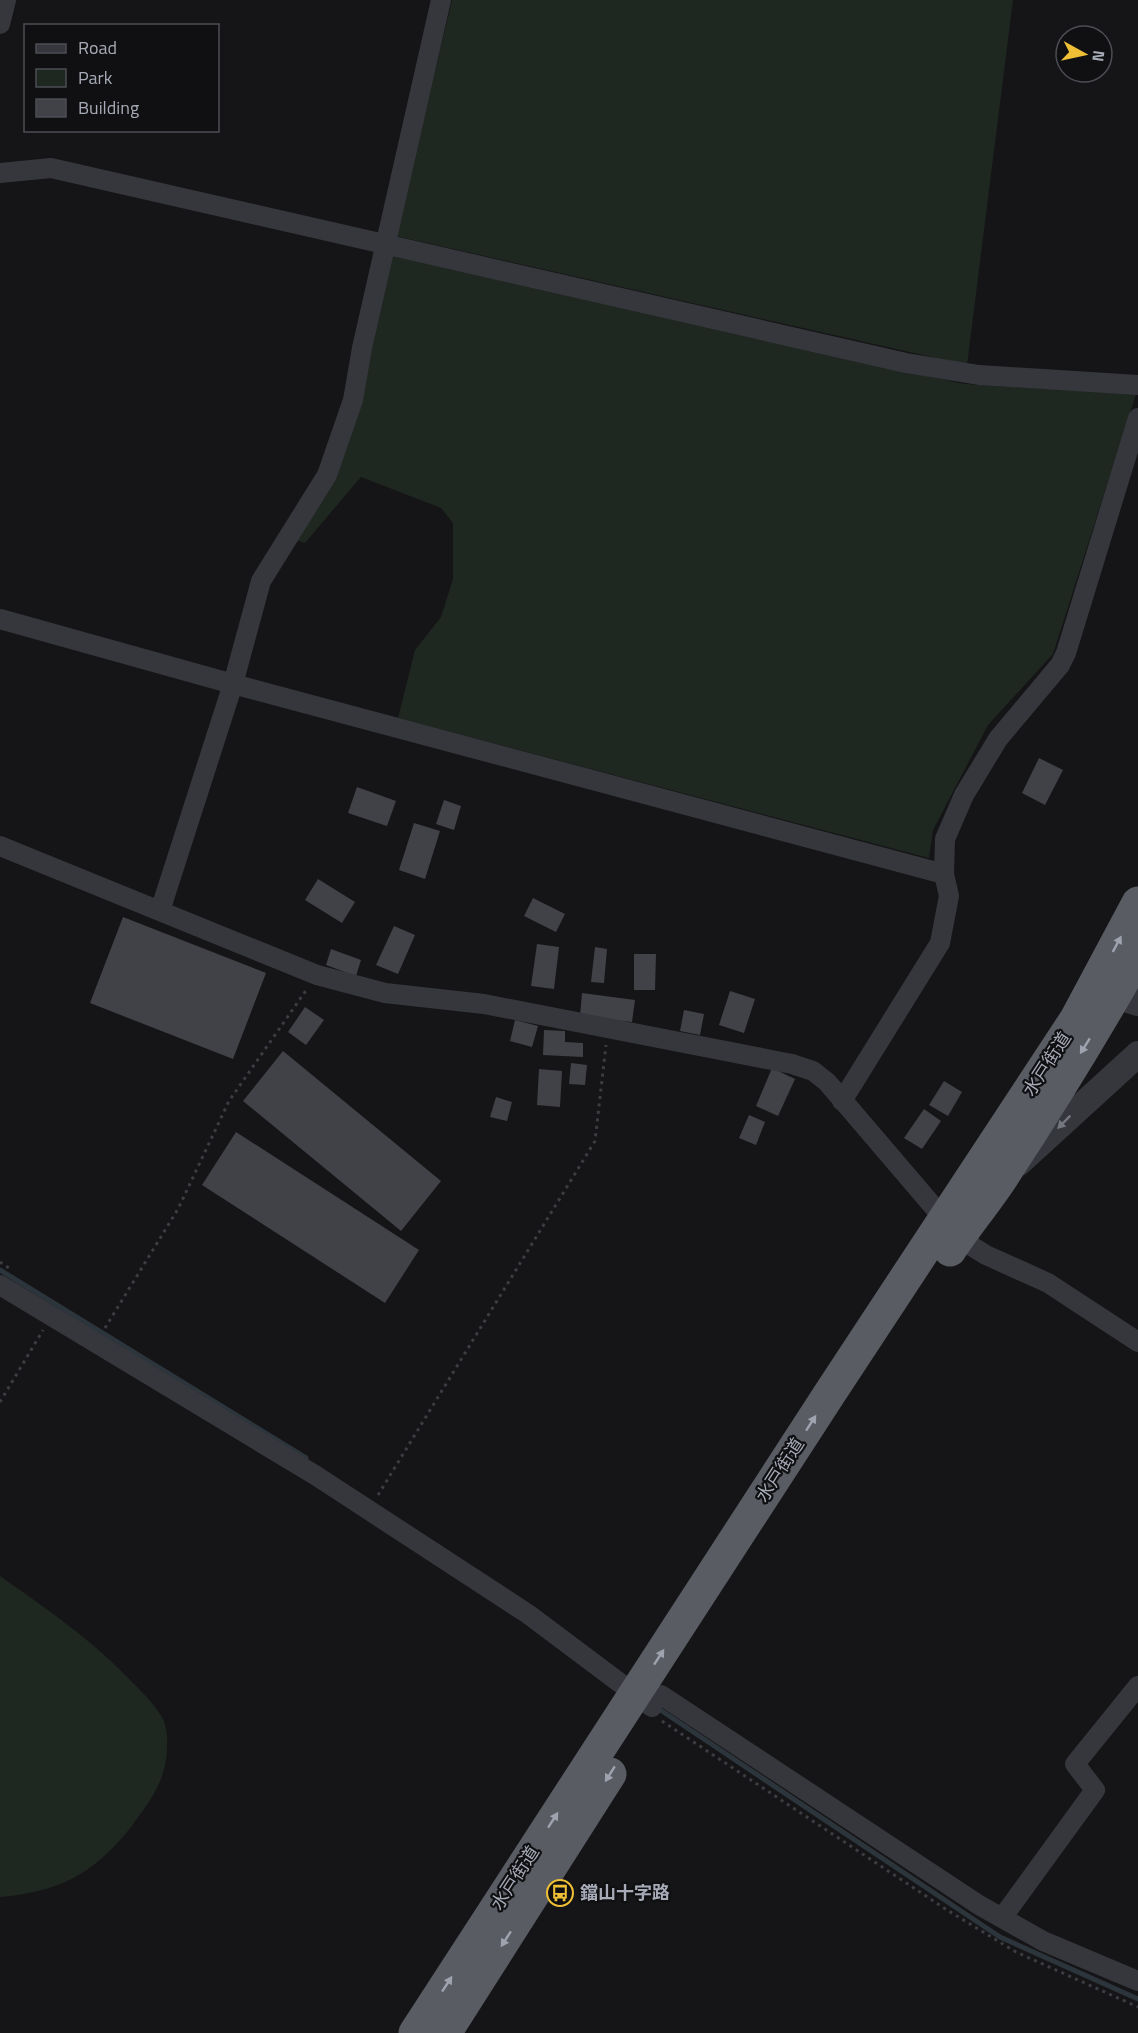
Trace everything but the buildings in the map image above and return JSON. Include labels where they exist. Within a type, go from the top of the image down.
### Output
[{"type":"highway","name":"水戸街道","points":[[445,2033],[649,1699],[952,1227],[1076,1019],[1116,994],[1138,903]]},
{"type":"highway","name":"水戸街道","points":[[952,1227],[999,1181],[1138,955]]},
{"type":"highway","name":"水戸街道","points":[[415,2033],[649,1699]]},
{"type":"street","points":[[0,24],[6,0]]},
{"type":"street","points":[[160,911],[233,684],[261,581],[327,475],[353,400],[385,243],[441,0]]},
{"type":"street","points":[[0,173],[51,168],[906,363],[979,375],[1138,386]]},
{"type":"street","points":[[842,1101],[940,943],[949,896],[944,874],[945,839],[964,795],[998,739],[1060,665],[1066,653],[1138,418]]},
{"type":"street","points":[[0,619],[233,684],[944,874]]},
{"type":"street","points":[[0,846],[316,975],[385,993],[484,1004],[792,1064],[813,1071],[827,1082],[952,1227],[973,1247],[986,1256],[1048,1283],[1138,1342]]},
{"type":"street","points":[[999,1181],[1047,1140],[1097,1090],[1138,1054]]},
{"type":"street","points":[[0,1285],[315,1475],[374,1503],[649,1699],[1002,1918],[1043,1941],[1138,1981]]},
{"type":"street","points":[[1002,1918],[1095,1790],[1074,1764],[1138,1686]]},
{"type":"path","points":[[105,1328],[178,1209],[229,1101],[316,975]]},
{"type":"path","points":[[374,1503],[595,1141],[608,1028]]},
{"type":"path","points":[[0,1402],[51,1316]]},
{"type":"path","points":[[371,1489],[374,1503]]},
{"type":"green space","points":[[452,0],[1013,0],[967,365],[396,236]]},
{"type":"green space","points":[[392,254],[964,384],[1136,394],[1053,654],[988,725],[933,830],[929,858],[398,718],[415,650],[441,617],[453,579],[453,523],[441,508],[361,477],[305,543],[293,539],[329,481],[363,400],[366,361]]},
{"type":"green space","points":[[0,1576],[103,1654],[146,1696],[163,1719],[167,1743],[164,1769],[156,1790],[131,1827],[103,1857],[74,1878],[58,1885],[40,1891],[0,1897]]},
{"type":"waterway","points":[[0,1270],[306,1458]]},
{"type":"waterway","points":[[656,1707],[1000,1937],[1138,1999]]},
{"type":"place","name":"鐺山十字路","points":[[560,1893]]}]
